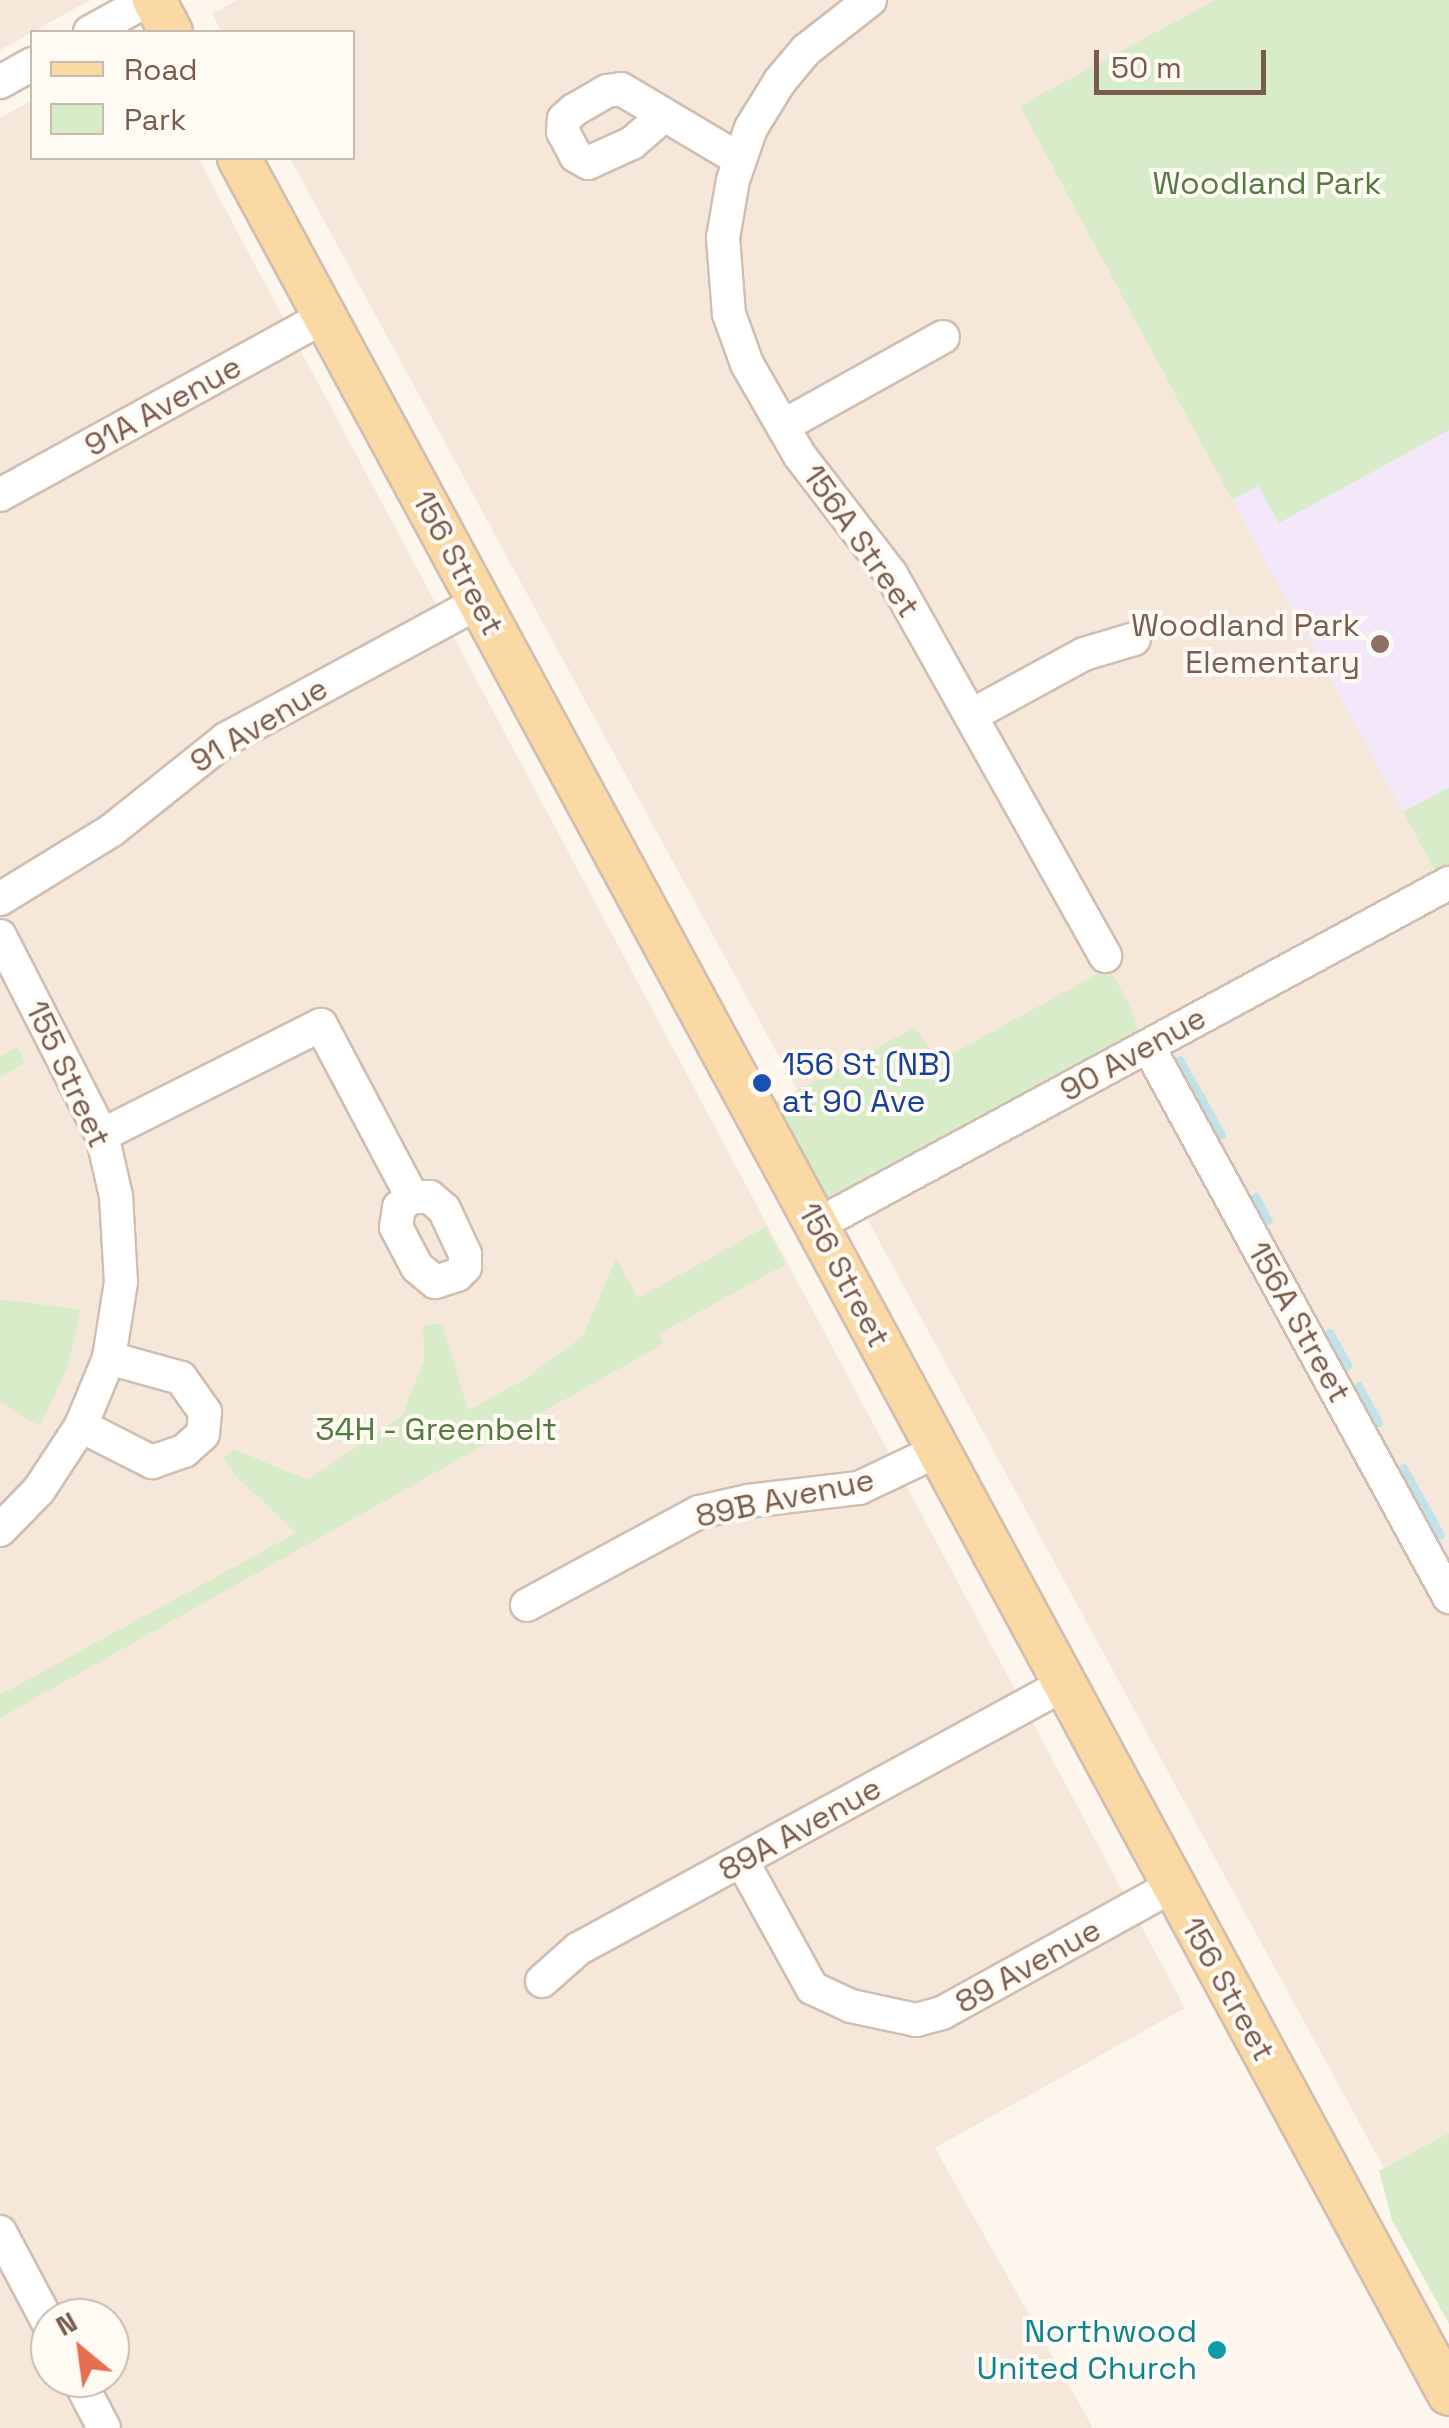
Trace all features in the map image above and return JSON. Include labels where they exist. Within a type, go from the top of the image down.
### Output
[{"type":"main road","points":[[151,0],[170,30]]},
{"type":"main road","name":"156 Street","points":[[240,160],[1449,2394]]},
{"type":"street","points":[[94,30],[151,0]]},
{"type":"street","points":[[662,117],[739,159],[759,113],[793,65],[835,24],[870,0]]},
{"type":"street","points":[[0,82],[30,65]]},
{"type":"street","name":"156A Street","points":[[739,159],[723,238],[723,284],[738,345],[810,471],[891,574],[1105,956]]},
{"type":"street","name":"91A Avenue","points":[[0,496],[325,316]]},
{"type":"street","points":[[783,426],[944,337]]},
{"type":"street","name":"91 Avenue","points":[[0,899],[112,830],[226,739],[480,602]]},
{"type":"street","points":[[972,714],[1084,654],[1134,639]]},
{"type":"street","name":"90 Avenue","points":[[817,1226],[1449,883]]},
{"type":"street","name":"155 Street","points":[[0,936],[102,1135],[120,1229],[121,1282],[109,1358],[81,1426]]},
{"type":"street","points":[[102,1135],[321,1025],[412,1198]]},
{"type":"street","name":"156A Street","points":[[1148,1046],[1449,1598]]},
{"type":"street","points":[[0,1530],[39,1490],[81,1426],[152,1462],[184,1450],[203,1434],[204,1412],[181,1378],[109,1358]]},
{"type":"street","name":"89B Avenue","points":[[527,1605],[699,1512],[748,1501],[859,1488],[938,1450]]},
{"type":"street","name":"89A Avenue","points":[[542,1981],[578,1949],[1063,1685]]},
{"type":"street","name":"89 Avenue","points":[[742,1861],[812,1988],[876,2013],[916,2020],[942,2013],[1172,1886]]},
{"type":"street","points":[[0,2232],[35,2298]]},
{"type":"street","points":[[88,2398],[104,2428]]},
{"type":"shaded area","points":[[0,0],[90,0],[30,30],[0,50]]},
{"type":"shaded area","points":[[237,0],[1215,0],[1021,107],[1449,896],[1449,2288],[291,160],[355,160],[355,30],[221,30],[212,14]]},
{"type":"shaded area","points":[[30,101],[30,160],[199,160],[1185,2008],[935,2148],[1093,2428],[0,2428],[0,1403],[40,1425],[68,1366],[81,1311],[0,1299],[0,1077],[26,1062],[17,1047],[0,1056],[0,118]]},
{"type":"shaded area","name":"Woodland Park Elementary","points":[[1449,382],[1449,787],[1403,812],[1232,500]]},
{"type":"green space","name":"Woodland Park","points":[[1215,0],[1449,0],[1449,430],[1279,523],[1258,486],[1232,500],[1020,106]]},
{"type":"green space","points":[[1449,787],[1449,869],[1438,876],[1403,812]]},
{"type":"green space","points":[[1108,968],[1128,1001],[1138,1031],[1130,1044],[827,1202],[770,1105],[915,1027],[939,1061]]},
{"type":"green space","points":[[17,1047],[26,1063],[0,1077],[0,1056]]},
{"type":"green space","name":"34H - Greenbelt","points":[[766,1227],[786,1264],[659,1334],[663,1344],[0,1718],[0,1695],[296,1533],[235,1475],[223,1458],[233,1449],[308,1480],[402,1416],[424,1360],[423,1325],[442,1324],[468,1410],[520,1382],[583,1336],[616,1258],[638,1298]]},
{"type":"green space","points":[[0,1299],[81,1310],[68,1366],[40,1426],[0,1403]]},
{"type":"green space","points":[[1449,2133],[1449,2324],[1392,2220],[1379,2171]]},
{"type":"waterway","points":[[1180,1060],[1222,1135]]},
{"type":"waterway","points":[[1256,1197],[1269,1221]]},
{"type":"waterway","points":[[1330,1333],[1348,1366]]},
{"type":"waterway","points":[[1359,1386],[1379,1423]]},
{"type":"waterway","points":[[1404,1468],[1441,1536]]},
{"type":"place","name":"Woodland Park Elementary","points":[[1380,644]]},
{"type":"place","name":"156 St (NB) at 90 Ave","points":[[762,1083]]},
{"type":"place","name":"Northwood United Church","points":[[1217,2350]]}]
